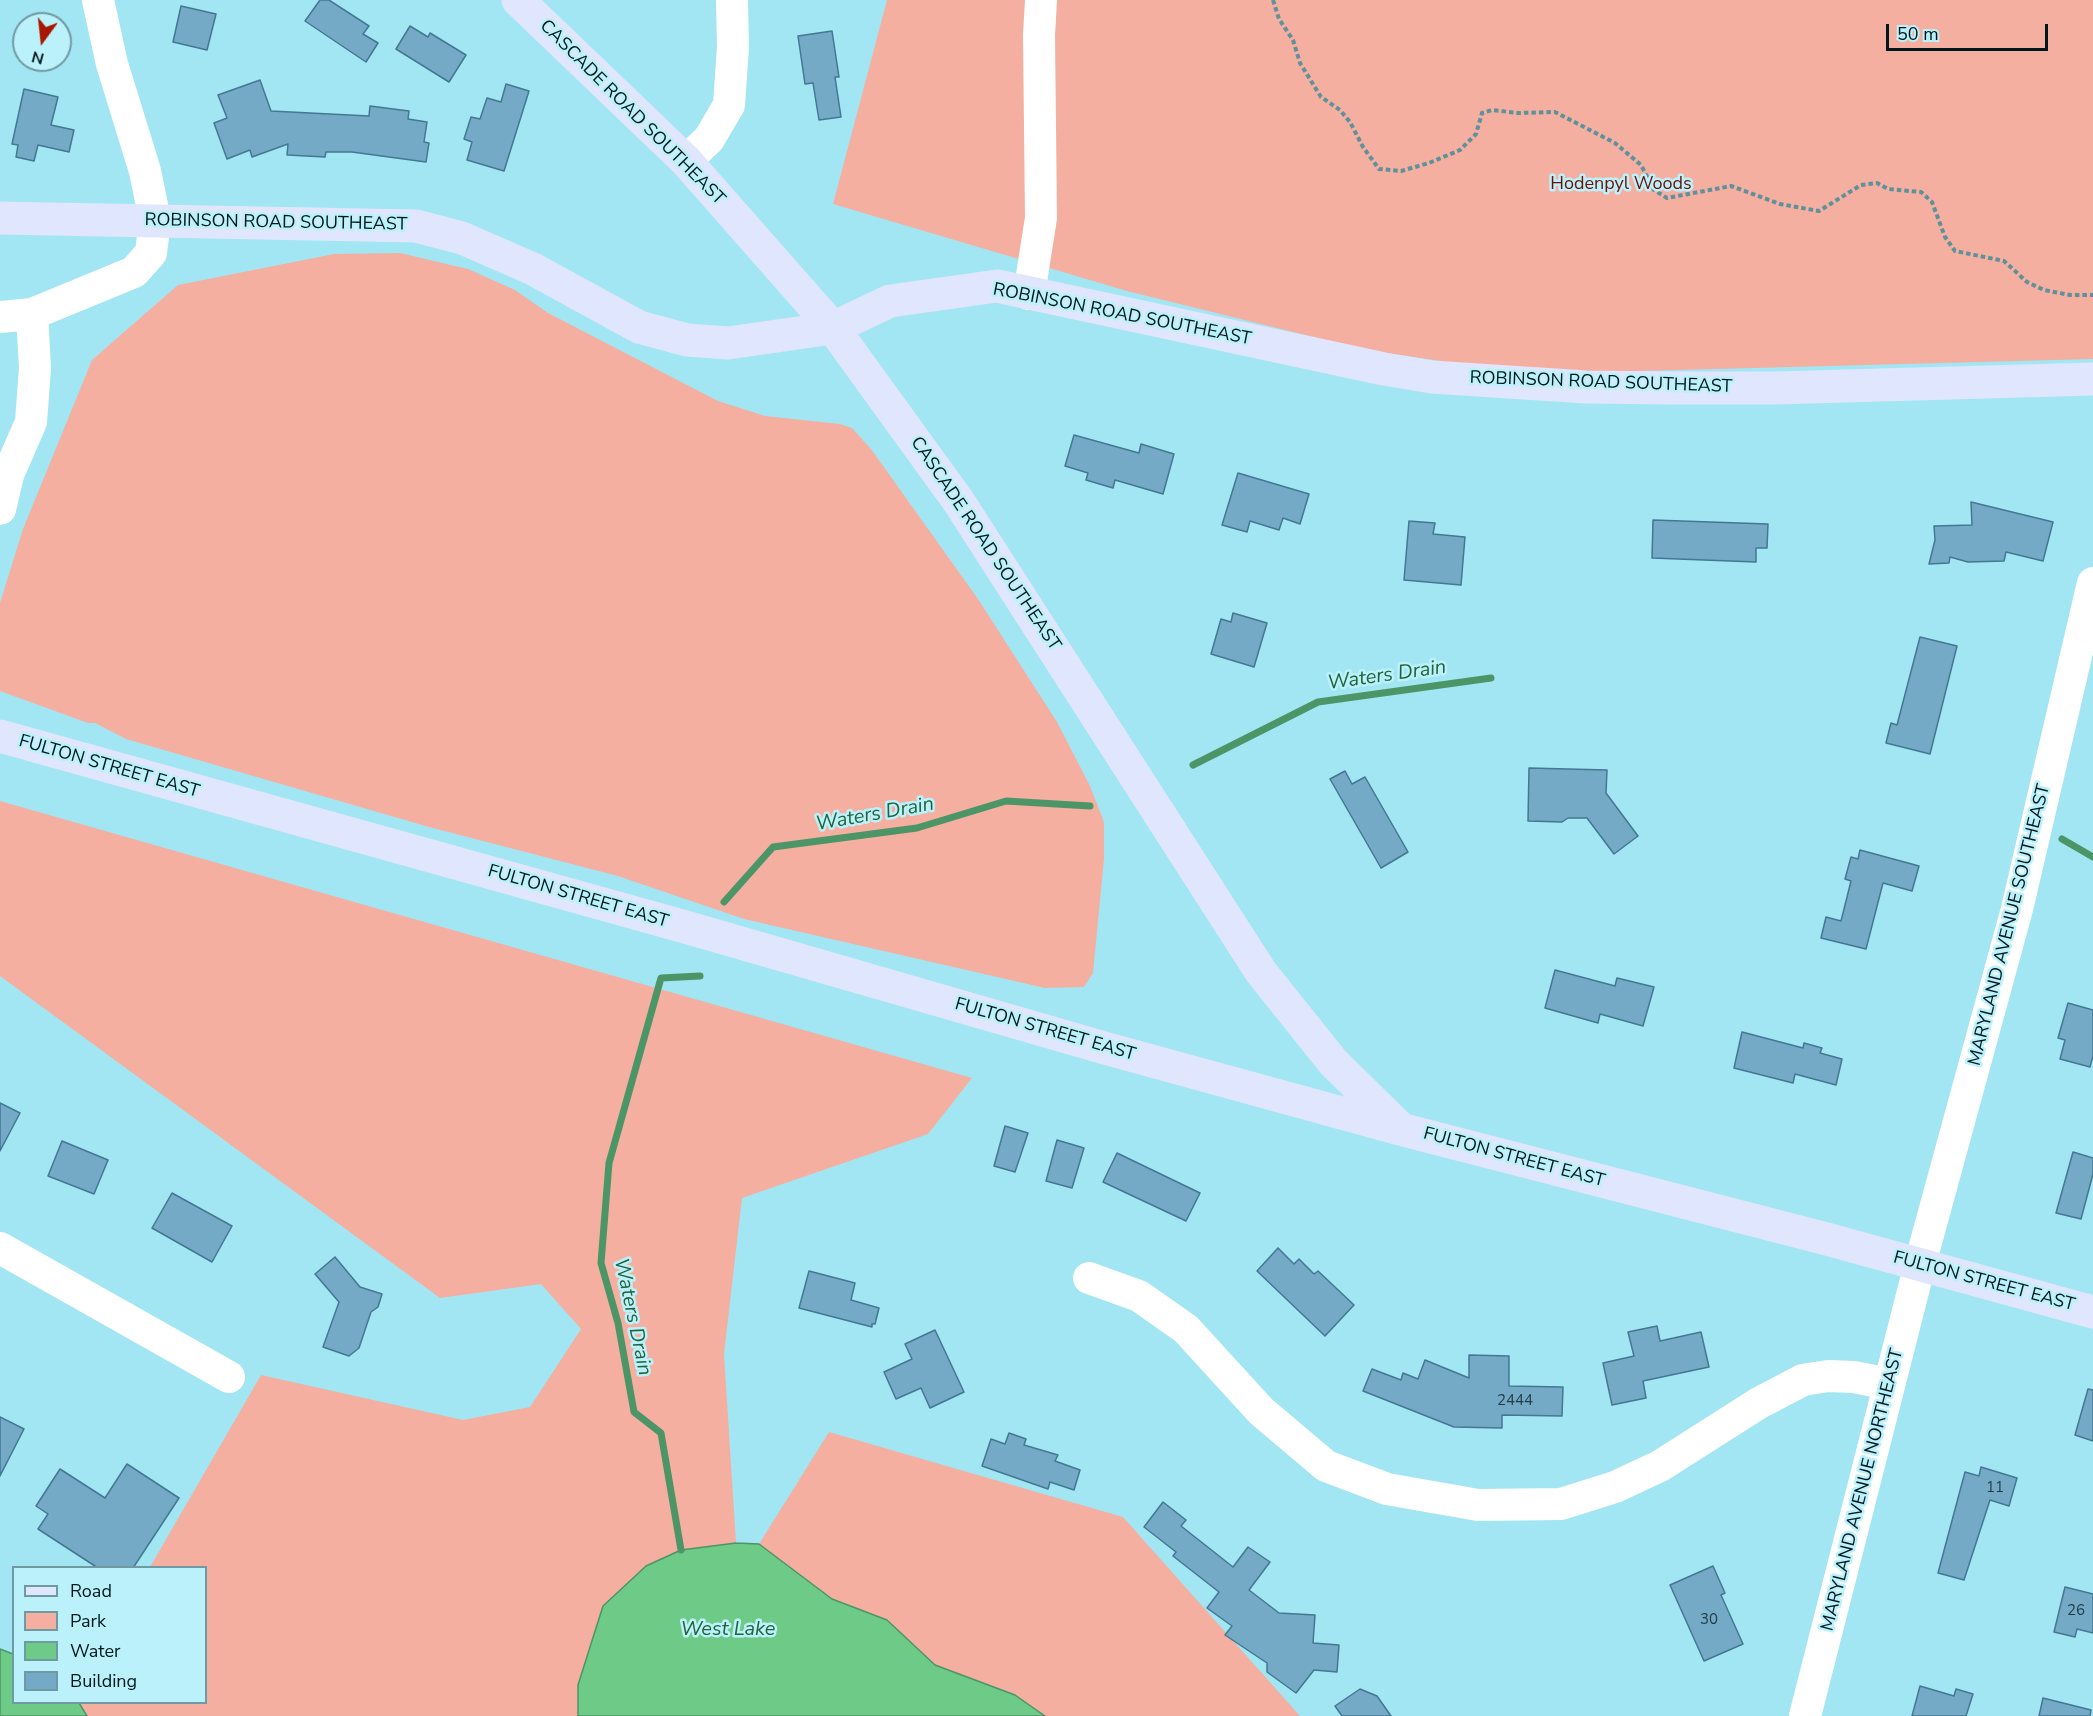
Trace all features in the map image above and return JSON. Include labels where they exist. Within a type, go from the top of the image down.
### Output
[{"type":"main road","name":"CASCADE ROAD SOUTHEAST","points":[[518,0],[686,161],[833,328],[959,502],[1261,972],[1333,1062],[1400,1128]]},
{"type":"main road","name":"ROBINSON ROAD SOUTHEAST","points":[[0,218],[416,226],[462,238],[533,269],[639,327],[687,340],[728,343],[833,328],[890,301],[997,286],[1384,369],[1466,379],[1586,387],[1775,388],[2093,379]]},
{"type":"main road","name":"FULTON STREET EAST","points":[[0,736],[1400,1128],[1920,1264],[2093,1312]]},
{"type":"street","points":[[0,317],[32,314],[134,272],[151,253],[155,220],[145,171],[112,64],[98,0]]},
{"type":"street","points":[[686,161],[709,139],[729,105],[733,47],[732,0]]},
{"type":"street","points":[[1029,294],[1041,218],[1039,35],[1041,0]]},
{"type":"street","points":[[0,509],[4,475],[31,422],[35,368],[32,314]]},
{"type":"street","name":"MARYLAND AVENUE SOUTHEAST","points":[[1920,1264],[2017,909],[2091,603]]},
{"type":"street","points":[[0,1248],[229,1377]]},
{"type":"street","name":"MARYLAND AVENUE NORTHEAST","points":[[1805,1716],[1920,1264]]},
{"type":"street","points":[[1089,1278],[1139,1296],[1185,1329],[1261,1411],[1326,1466],[1387,1489],[1478,1505],[1561,1504],[1614,1487],[1660,1466],[1759,1403],[1803,1380],[1828,1376],[1854,1377],[1889,1384]]},
{"type":"path","points":[[1273,1],[1279,19],[1293,40],[1300,63],[1321,97],[1340,110],[1350,122],[1363,147],[1379,168],[1401,171],[1461,150],[1476,134],[1482,113],[1492,110],[1555,112],[1616,143],[1641,165],[1654,190],[1667,198],[1731,186],[1780,204],[1819,211],[1861,185],[1877,183],[1888,189],[1921,192],[1932,202],[1945,237],[1955,251],[2004,261],[2027,282],[2044,290],[2070,295],[2093,295]]},
{"type":"green space","name":"Hodenpyl Woods","points":[[887,0],[2093,0],[2093,359],[1602,372],[1482,367],[1366,350],[1127,291],[833,204]]},
{"type":"green space","points":[[400,253],[468,269],[515,290],[548,313],[718,401],[765,416],[840,424],[852,428],[871,449],[978,599],[1057,722],[1090,786],[1104,822],[1104,859],[1093,973],[1084,987],[1045,988],[744,919],[618,876],[429,827],[126,739],[95,723],[88,723],[0,691],[0,603],[23,529],[92,360],[178,285],[334,254]]},
{"type":"green space","points":[[0,801],[972,1078],[928,1134],[742,1198],[724,1354],[736,1543],[681,1550],[646,1566],[603,1606],[578,1685],[578,1716],[87,1716],[80,1704],[207,1704],[207,1566],[151,1566],[261,1375],[463,1420],[530,1407],[581,1329],[541,1284],[440,1298],[0,976]]},
{"type":"green space","points":[[829,1432],[1123,1517],[1300,1716],[1045,1716],[1015,1695],[935,1665],[887,1620],[832,1599],[759,1544]]},
{"type":"water","name":"West Lake","points":[[736,1543],[759,1544],[832,1599],[887,1620],[935,1665],[1015,1695],[1045,1716],[578,1716],[578,1685],[603,1606],[646,1566],[681,1550]]},
{"type":"water","points":[[0,1649],[12,1654],[12,1704],[80,1704],[87,1716],[0,1716]]},
{"type":"building","points":[[320,0],[329,0],[369,26],[363,34],[378,43],[366,62],[305,21]]},
{"type":"building","points":[[181,6],[216,14],[207,50],[173,42]]},
{"type":"building","points":[[410,26],[428,37],[430,33],[466,55],[449,82],[396,49]]},
{"type":"building","points":[[832,31],[839,77],[835,77],[841,117],[819,120],[813,83],[805,84],[798,36]]},
{"type":"building","points":[[260,80],[271,111],[369,116],[370,106],[409,111],[408,119],[427,122],[424,142],[429,143],[426,162],[352,152],[326,152],[325,157],[287,155],[288,144],[252,157],[250,150],[227,159],[214,123],[227,118],[218,95]]},
{"type":"building","points":[[506,84],[529,91],[504,171],[467,160],[472,142],[464,139],[471,117],[480,119],[487,98],[501,102]]},
{"type":"building","points":[[24,89],[58,97],[51,125],[74,130],[69,152],[38,145],[34,161],[16,157],[18,145],[12,144]]},
{"type":"building","points":[[1074,435],[1139,453],[1141,444],[1174,454],[1163,494],[1115,480],[1113,488],[1086,480],[1088,473],[1065,466]]},
{"type":"building","points":[[1238,473],[1309,494],[1300,524],[1283,518],[1279,530],[1250,521],[1247,532],[1222,525]]},
{"type":"building","points":[[1971,502],[2053,522],[2043,561],[2006,552],[2004,561],[1968,562],[1950,557],[1949,563],[1929,564],[1935,540],[1934,526],[1972,525]]},
{"type":"building","points":[[1653,520],[1768,524],[1767,548],[1756,548],[1756,562],[1652,558]]},
{"type":"building","points":[[1409,521],[1435,523],[1433,534],[1465,537],[1461,585],[1404,580]]},
{"type":"building","points":[[1233,613],[1267,623],[1254,667],[1211,654],[1221,619],[1231,622]]},
{"type":"building","points":[[1920,637],[1957,646],[1930,754],[1886,743],[1891,723],[1897,725]]},
{"type":"building","points":[[1529,768],[1607,770],[1606,793],[1638,836],[1614,854],[1587,818],[1568,818],[1562,822],[1528,821]]},
{"type":"building","points":[[1345,771],[1352,784],[1365,777],[1408,852],[1381,868],[1330,779]]},
{"type":"building","points":[[1860,850],[1919,866],[1912,891],[1883,883],[1866,949],[1821,938],[1826,917],[1841,921],[1851,881],[1845,879],[1851,857],[1858,859]]},
{"type":"building","points":[[1555,970],[1615,986],[1617,978],[1654,987],[1643,1026],[1600,1014],[1598,1023],[1545,1008]]},
{"type":"building","points":[[2068,1003],[2093,1010],[2093,1056],[2090,1067],[2060,1059],[2065,1040],[2058,1038]]},
{"type":"building","points":[[1742,1032],[1803,1048],[1804,1043],[1822,1048],[1820,1053],[1842,1059],[1836,1085],[1795,1074],[1793,1083],[1734,1068]]},
{"type":"building","points":[[0,1103],[20,1113],[0,1151]]},
{"type":"building","points":[[1005,1126],[1028,1133],[1015,1172],[994,1166]]},
{"type":"building","points":[[1057,1140],[1084,1148],[1072,1188],[1046,1181]]},
{"type":"building","points":[[62,1141],[108,1160],[94,1194],[48,1176]]},
{"type":"building","points":[[2073,1152],[2093,1158],[2093,1174],[2081,1219],[2056,1213]]},
{"type":"building","points":[[1117,1153],[1200,1193],[1186,1221],[1103,1182]]},
{"type":"building","points":[[172,1193],[232,1226],[212,1262],[152,1228]]},
{"type":"building","points":[[1278,1248],[1294,1264],[1299,1259],[1314,1274],[1318,1271],[1354,1305],[1325,1336],[1257,1271]]},
{"type":"building","points":[[335,1257],[360,1287],[382,1294],[378,1307],[371,1312],[359,1348],[349,1356],[323,1347],[339,1302],[315,1274]]},
{"type":"building","points":[[809,1271],[855,1283],[851,1300],[879,1308],[875,1324],[872,1324],[872,1327],[799,1308]]},
{"type":"building","points":[[1657,1326],[1660,1341],[1701,1332],[1709,1367],[1643,1381],[1646,1398],[1612,1405],[1603,1363],[1634,1356],[1628,1332]]},
{"type":"building","points":[[935,1330],[964,1392],[930,1408],[921,1388],[896,1399],[884,1372],[912,1359],[905,1344]]},
{"type":"building","points":[[1469,1355],[1509,1356],[1509,1386],[1563,1387],[1562,1416],[1502,1415],[1502,1428],[1454,1427],[1363,1391],[1372,1369],[1401,1380],[1403,1373],[1418,1379],[1425,1360],[1469,1378]]},
{"type":"building","points":[[2088,1389],[2093,1390],[2093,1441],[2075,1435]]},
{"type":"building","points":[[0,1417],[24,1429],[0,1476]]},
{"type":"building","points":[[1009,1433],[1026,1439],[1024,1445],[1058,1455],[1055,1461],[1080,1470],[1074,1490],[1050,1482],[1048,1489],[982,1466],[991,1439],[1005,1444]]},
{"type":"building","points":[[127,1464],[179,1498],[134,1566],[95,1566],[38,1529],[48,1514],[36,1506],[60,1469],[105,1498]]},
{"type":"building","points":[[1981,1467],[2017,1478],[2009,1506],[1990,1500],[1964,1580],[1938,1573],[1965,1472],[1979,1476]]},
{"type":"building","points":[[1163,1502],[1186,1520],[1181,1526],[1233,1567],[1248,1547],[1270,1562],[1249,1590],[1279,1613],[1315,1615],[1313,1643],[1339,1645],[1337,1672],[1314,1670],[1296,1693],[1267,1672],[1267,1663],[1225,1635],[1232,1626],[1207,1608],[1219,1592],[1173,1556],[1176,1552],[1144,1527]]},
{"type":"building","points":[[1713,1566],[1725,1593],[1721,1595],[1743,1644],[1704,1661],[1670,1585]]},
{"type":"building","points":[[2065,1587],[2093,1594],[2093,1633],[2077,1629],[2075,1637],[2054,1632]]},
{"type":"building","points":[[1920,1686],[1954,1696],[1956,1689],[1973,1694],[1966,1716],[1912,1716]]},
{"type":"building","points":[[1360,1689],[1377,1696],[1391,1716],[1342,1716],[1335,1706]]},
{"type":"building","points":[[2043,1698],[2091,1710],[2090,1716],[2039,1716]]},
{"type":"waterway","name":"Waters Drain","points":[[1193,765],[1318,702],[1491,678]]},
{"type":"waterway","name":"Waters Drain","points":[[724,902],[773,847],[917,828],[1006,801],[1090,806]]},
{"type":"waterway","name":"Waters Drain","points":[[2062,839],[2093,857]]},
{"type":"waterway","name":"Waters Drain","points":[[681,1550],[661,1433],[634,1412],[618,1323],[601,1263],[609,1163],[661,978],[700,976]]}]
